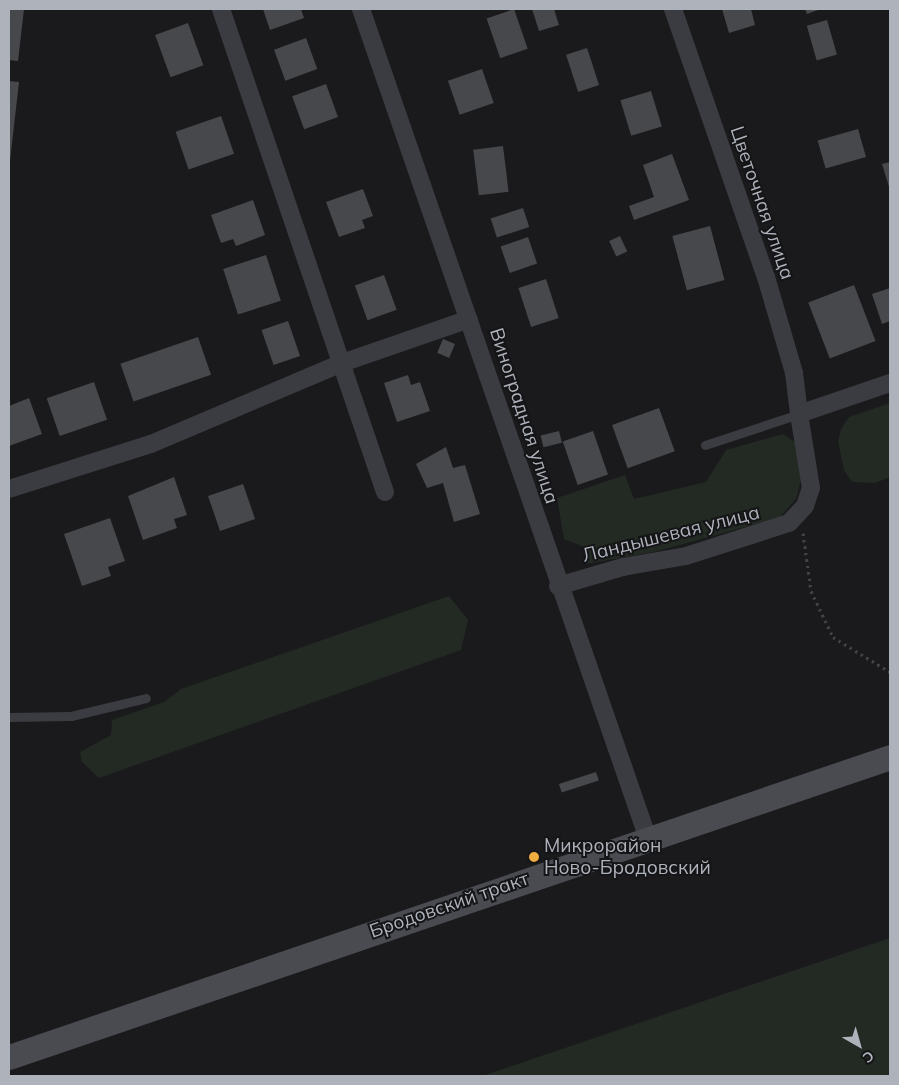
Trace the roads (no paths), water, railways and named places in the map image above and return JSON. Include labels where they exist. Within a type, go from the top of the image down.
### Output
[{"type":"main road","name":"Бродовский тракт","points":[[9,1057],[647,836],[890,757]]},
{"type":"street","points":[[221,9],[385,492]]},
{"type":"street","name":"Виноградная улица","points":[[361,9],[469,319],[558,586],[647,836]]},
{"type":"street","name":"Цветочная улица","points":[[673,9],[766,277],[794,373],[799,414]]},
{"type":"street","points":[[9,489],[194,428],[342,363],[469,319]]},
{"type":"street","points":[[799,414],[890,383]]},
{"type":"street","name":"Ландышевая улица","points":[[558,586],[774,530],[801,511],[812,481],[799,414]]},
{"type":"lane","points":[[705,445],[799,414]]},
{"type":"lane","points":[[9,717],[79,715],[146,698]]},
{"type":"place","name":"Микрорайон Ново-Бродовский","points":[[534,857]]}]
